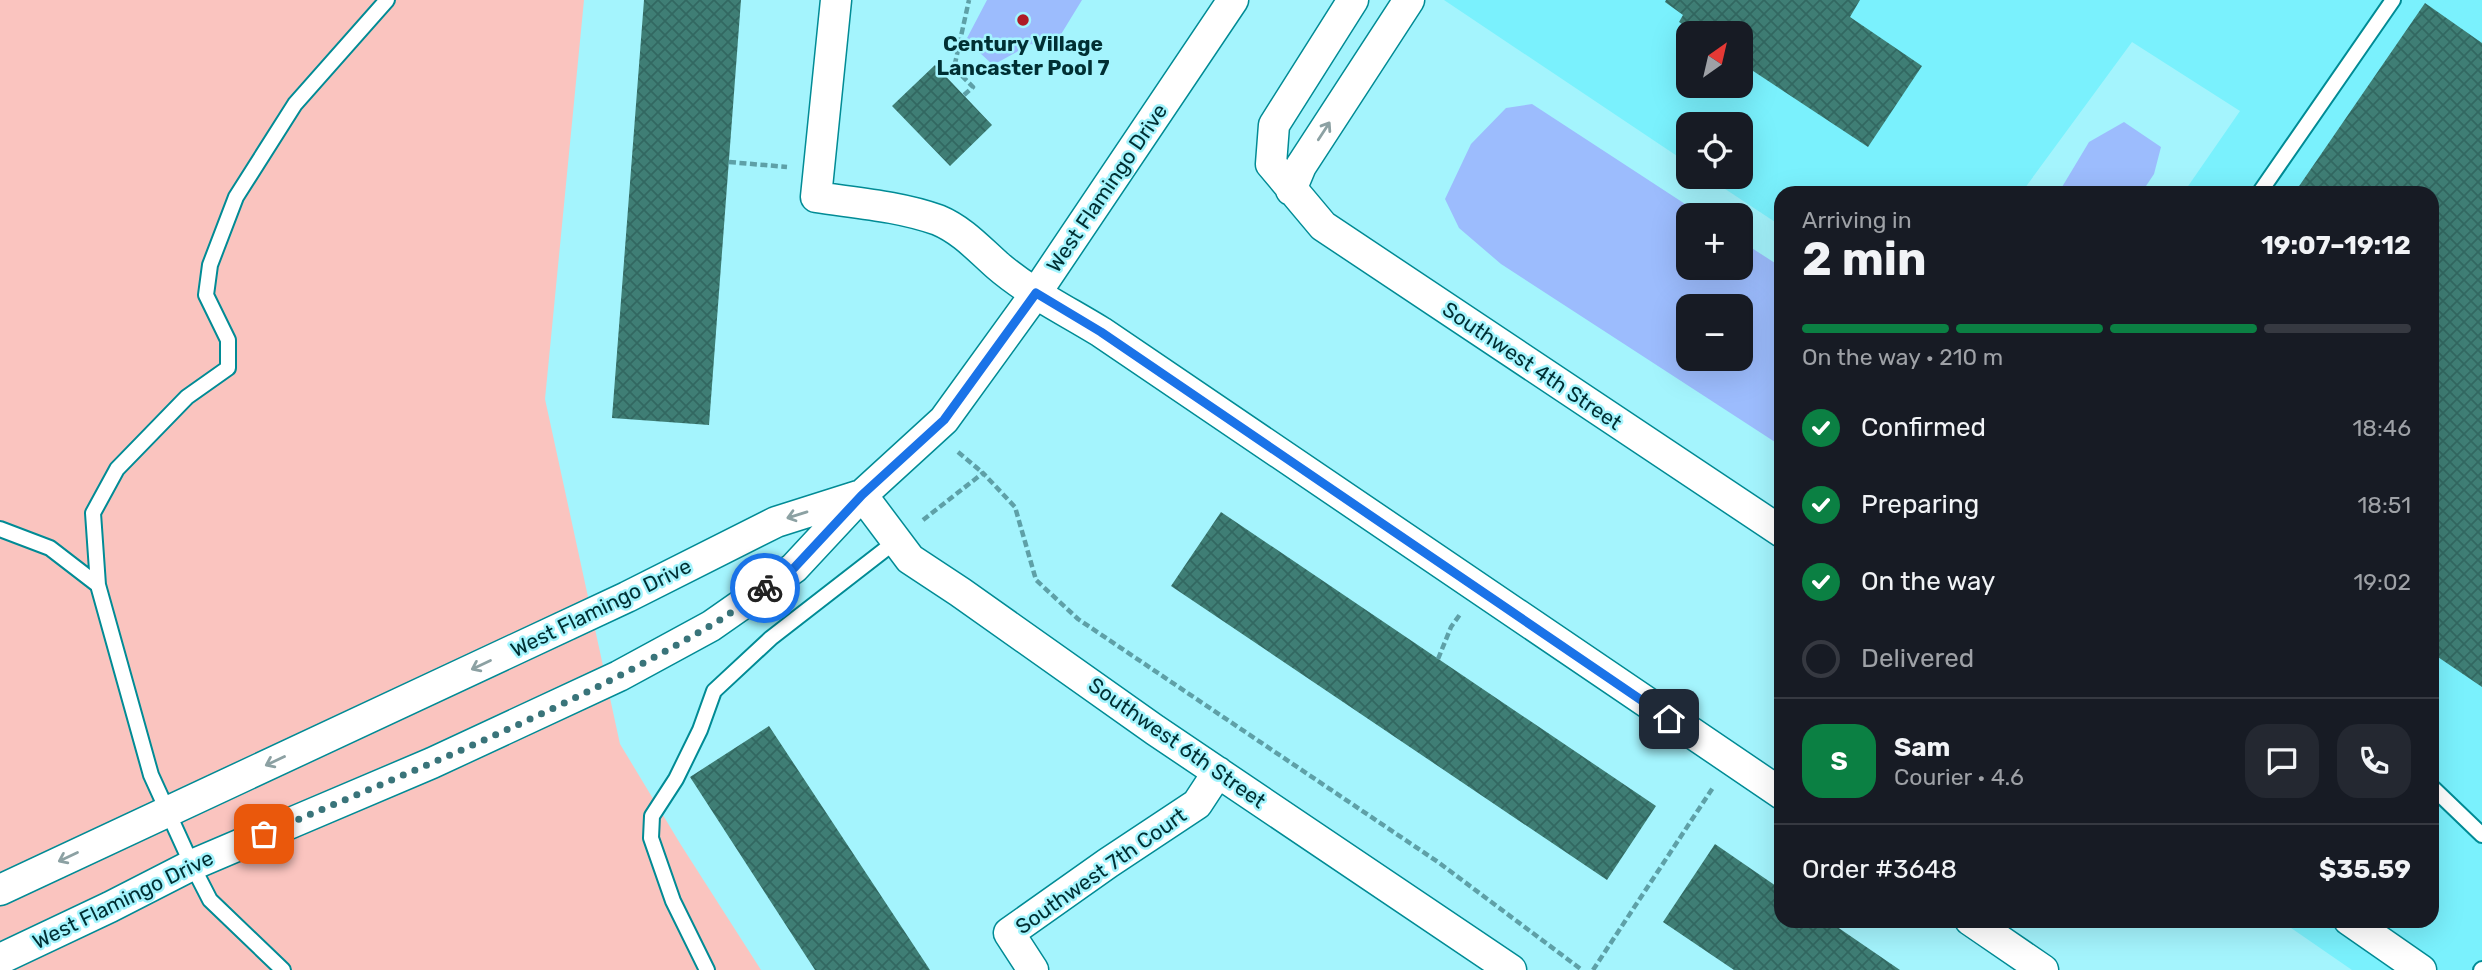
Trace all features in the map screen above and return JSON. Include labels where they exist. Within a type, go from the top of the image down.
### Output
[{"type":"street","points":[[836,0],[818,183],[893,209],[939,221],[971,240],[997,265],[1036,293],[1101,332],[1774,789]]},
{"type":"street","name":"West Flamingo Drive","points":[[0,959],[110,907],[192,864],[509,729],[619,676],[711,626],[794,568],[862,495],[944,420],[1036,293],[1233,0]]},
{"type":"street","name":"Southwest 4th Street","points":[[1353,0],[1274,125],[1271,163],[1291,190],[1323,226],[1774,527]]},
{"type":"street","points":[[1291,190],[1301,166],[1409,0]]},
{"type":"street","name":"West Flamingo Drive","points":[[0,890],[627,597],[776,522],[862,495]]},
{"type":"street","name":"Southwest 6th Street","points":[[862,495],[910,559],[1511,970]]},
{"type":"street","name":"Southwest 7th Court","points":[[1033,970],[1009,933],[1197,804],[1218,772]]},
{"type":"street","points":[[1982,928],[2043,970]]},
{"type":"street","points":[[2361,928],[2421,970]]},
{"type":"lane","points":[[282,970],[210,901],[151,775],[98,585],[93,513],[117,469],[187,397],[228,368],[228,340],[206,296],[210,265],[236,197],[296,104],[387,0]]},
{"type":"lane","points":[[2264,186],[2393,0]]},
{"type":"lane","points":[[0,528],[50,548],[98,585]]},
{"type":"lane","points":[[707,970],[673,901],[651,838],[652,816],[677,779],[700,730],[714,691],[772,638],[896,541]]},
{"type":"lane","points":[[2439,794],[2482,835]]},
{"type":"path","points":[[964,95],[972,87],[954,68],[969,0]]},
{"type":"path","points":[[729,162],[818,183]]},
{"type":"path","points":[[951,446],[983,473],[1015,507],[1036,580],[1079,619],[1438,862],[1582,970]]},
{"type":"path","points":[[896,541],[983,473]]},
{"type":"path","points":[[1438,659],[1451,627],[1476,589]]},
{"type":"path","points":[[1593,970],[1723,773],[1733,762]]},
{"type":"shaded area","points":[[0,0],[584,0],[545,399],[620,744],[761,970],[0,970]]},
{"type":"shaded area","name":"Century Village Lancaster Pool 7","points":[[987,0],[1082,0],[1052,49],[1031,44],[993,65],[966,40]]},
{"type":"shaded area","points":[[1444,0],[2482,0],[2482,970],[2352,970],[2291,928],[2439,928],[2439,186],[2188,186],[2240,111],[2132,42],[2026,186],[1774,186],[1774,221],[1753,207],[1753,203],[1746,203],[1725,189],[1753,189],[1753,112],[1676,112],[1676,155]]},
{"type":"shaded area","points":[[1532,104],[1684,203],[1676,203],[1676,280],[1753,280],[1753,249],[1774,262],[1774,441],[1501,264],[1459,228],[1445,199],[1471,144],[1506,108]]},
{"type":"shaded area","points":[[2124,122],[2161,147],[2154,174],[2146,186],[2063,186],[2089,142]]},
{"type":"building","points":[[644,0],[741,0],[709,425],[612,418]]},
{"type":"building","points":[[1860,0],[1850,17],[1922,66],[1868,147],[1754,72],[1754,21],[1680,21],[1683,15],[1665,2]]},
{"type":"building","points":[[2425,3],[2482,43],[2482,687],[2439,658],[2439,186],[2299,186]]},
{"type":"building","points":[[935,65],[992,125],[950,166],[892,106]]},
{"type":"building","points":[[1221,512],[1656,806],[1607,880],[1171,586]]},
{"type":"building","points":[[769,726],[930,970],[815,970],[690,777]]},
{"type":"building","points":[[1715,844],[1774,885],[1774,928],[1839,928],[1900,970],[1734,970],[1663,922]]},
{"type":"way so far","points":[[264,834],[509,729],[619,676],[711,626],[765,588]]},
{"type":"place","name":"Century Village Lancaster Pool 7","points":[[1023,20]]},
{"type":"route","points":[[765,588],[794,568],[862,495],[938,427],[1036,293],[1101,332],[1208,404],[1669,719]]}]
